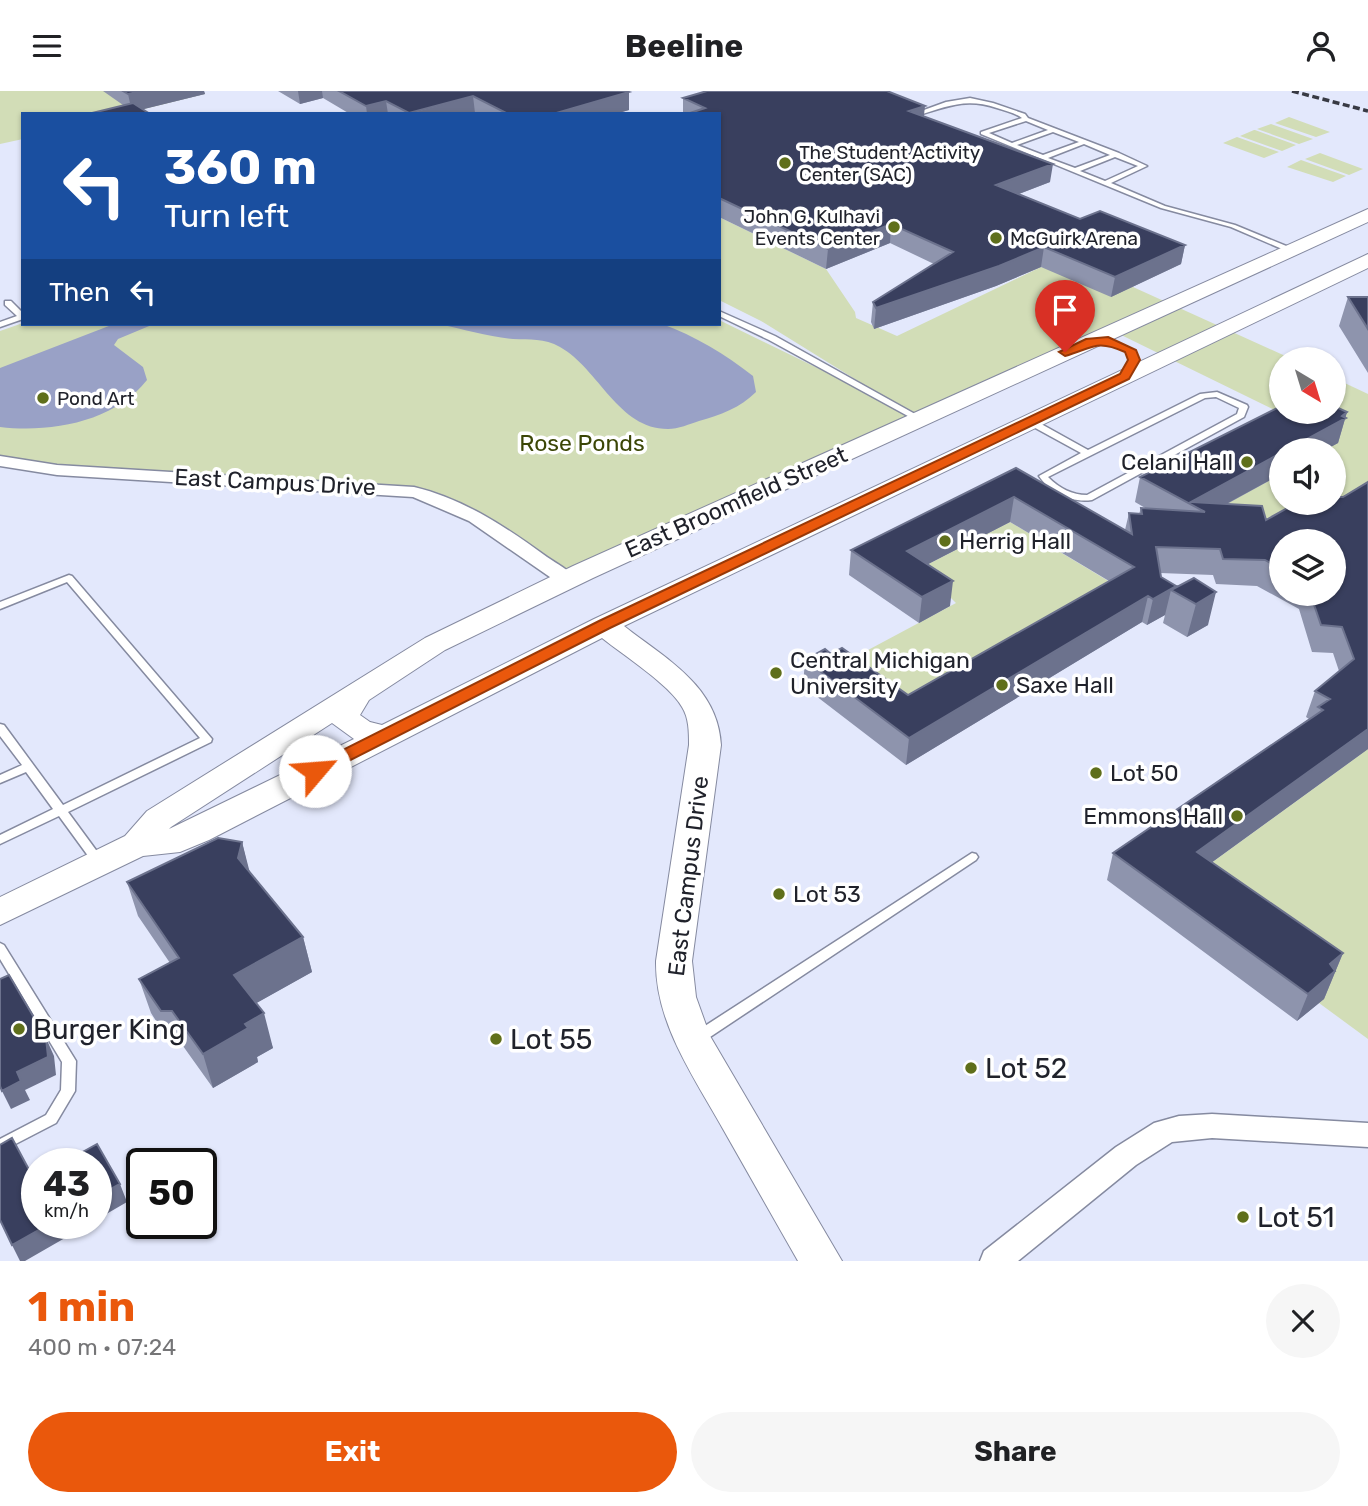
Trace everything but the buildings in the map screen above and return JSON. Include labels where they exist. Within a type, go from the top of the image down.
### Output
[{"type":"main road","name":"East Broomfield Street","points":[[137,845],[159,819],[435,643],[567,580],[1368,215]]},
{"type":"main road","name":"East Broomfield Street","points":[[0,912],[137,845],[180,840],[604,625],[1368,260]]},
{"type":"main road","points":[[1215,284],[1199,299],[1202,309],[1223,319],[1244,319]]},
{"type":"main road","points":[[1090,341],[1108,340],[1128,349],[1134,360],[1125,377]]},
{"type":"main road","name":"East Campus Drive","points":[[604,625],[691,695],[702,713],[705,745],[673,978],[682,1018],[821,1261]]},
{"type":"main road","points":[[362,688],[346,708],[344,718],[360,730],[383,736]]},
{"type":"street","name":"East Campus Drive","points":[[0,461],[57,470],[414,492],[449,503],[482,520],[567,580]]},
{"type":"street","points":[[995,1261],[1126,1156],[1164,1132],[1212,1126],[1368,1135]]},
{"type":"lane","points":[[916,114],[953,101],[972,99],[1023,115],[1026,119],[1144,166],[1104,184]]},
{"type":"lane","points":[[1026,119],[983,133],[1163,207],[1233,226],[1292,250]]},
{"type":"lane","points":[[1011,145],[1053,129]]},
{"type":"lane","points":[[1041,158],[1085,142]]},
{"type":"lane","points":[[1074,171],[1117,154]]},
{"type":"lane","points":[[8,303],[21,315]]},
{"type":"lane","points":[[721,314],[763,333],[920,419]]},
{"type":"lane","points":[[0,325],[21,316]]},
{"type":"lane","points":[[1217,394],[1244,407],[1241,415],[1089,498],[1075,498],[1045,480],[1043,476],[1087,453],[1203,396],[1217,394]]},
{"type":"lane","points":[[1031,422],[1087,453]]},
{"type":"lane","points":[[0,606],[69,578],[207,739],[0,840]]},
{"type":"lane","points":[[0,728],[100,864]]},
{"type":"lane","points":[[0,779],[28,767]]},
{"type":"lane","points":[[694,1040],[972,857]]},
{"type":"lane","points":[[0,948],[69,1061],[68,1091],[51,1119],[0,1146]]},
{"type":"green space","points":[[0,91],[200,91],[205,94],[132,112],[21,112],[21,139],[0,144]]},
{"type":"green space","points":[[1289,117],[1330,132],[1316,137],[1275,123]]},
{"type":"green space","points":[[1271,124],[1313,139],[1299,144],[1257,129]]},
{"type":"green space","points":[[1254,130],[1296,145],[1282,151],[1240,136]]},
{"type":"green space","points":[[1237,137],[1279,152],[1264,158],[1223,143]]},
{"type":"green space","points":[[1320,153],[1363,169],[1349,175],[1305,159]]},
{"type":"green space","points":[[1301,160],[1346,176],[1333,182],[1287,167]]},
{"type":"green space","name":"Rose Ponds","points":[[721,218],[826,269],[855,312],[856,318],[897,336],[1041,267],[1133,287],[1269,349],[1269,407],[1113,331],[567,580],[437,497],[0,461],[0,331],[21,324],[21,326],[721,326],[721,321],[908,412],[761,321],[721,301]]},
{"type":"green space","name":"Rose Ponds","points":[[1346,384],[1368,394],[1368,519],[1193,522],[1269,481],[1269,515],[1346,515],[1346,438],[1311,438],[1295,424],[1346,424]]},
{"type":"green space","points":[[1010,522],[1110,582],[912,718],[840,665],[956,603],[905,576]]},
{"type":"green space","points":[[1368,740],[1368,1039],[1319,1003],[1189,879],[1361,754]]},
{"type":"water","points":[[109,326],[149,326],[118,339],[114,345],[143,367],[147,380],[117,406],[80,421],[40,428],[0,427],[0,368]]},
{"type":"water","points":[[448,326],[667,326],[721,353],[753,376],[756,392],[736,407],[715,416],[676,428],[651,426],[622,409],[574,357],[560,347],[537,340],[495,337]]},
{"type":"railway","points":[[1292,91],[1368,111]]},
{"type":"place","name":"The Student Activity Center (SAC)","points":[[785,163]]},
{"type":"place","name":"John G. Kulhavi Events Center","points":[[894,227]]},
{"type":"place","name":"McGuirk Arena","points":[[996,238]]},
{"type":"place","name":"Pond Art","points":[[43,398]]},
{"type":"place","name":"Celani Hall","points":[[1247,462]]},
{"type":"place","name":"Herrig Hall","points":[[945,541]]},
{"type":"place","name":"Central Michigan University","points":[[776,673]]},
{"type":"place","name":"Saxe Hall","points":[[1002,685]]},
{"type":"place","name":"Lot 50","points":[[1096,773]]},
{"type":"place","name":"Emmons Hall","points":[[1237,816]]},
{"type":"place","name":"Lot 53","points":[[779,894]]},
{"type":"place","name":"Burger King","points":[[19,1029]]},
{"type":"place","name":"Lot 55","points":[[496,1039]]},
{"type":"place","name":"Lot 52","points":[[971,1068]]},
{"type":"place","name":"Lot 51","points":[[1243,1217]]},
{"type":"route","points":[[315,771],[604,625],[1125,377],[1134,360],[1130,350],[1108,340],[1090,341],[1065,352]]}]
